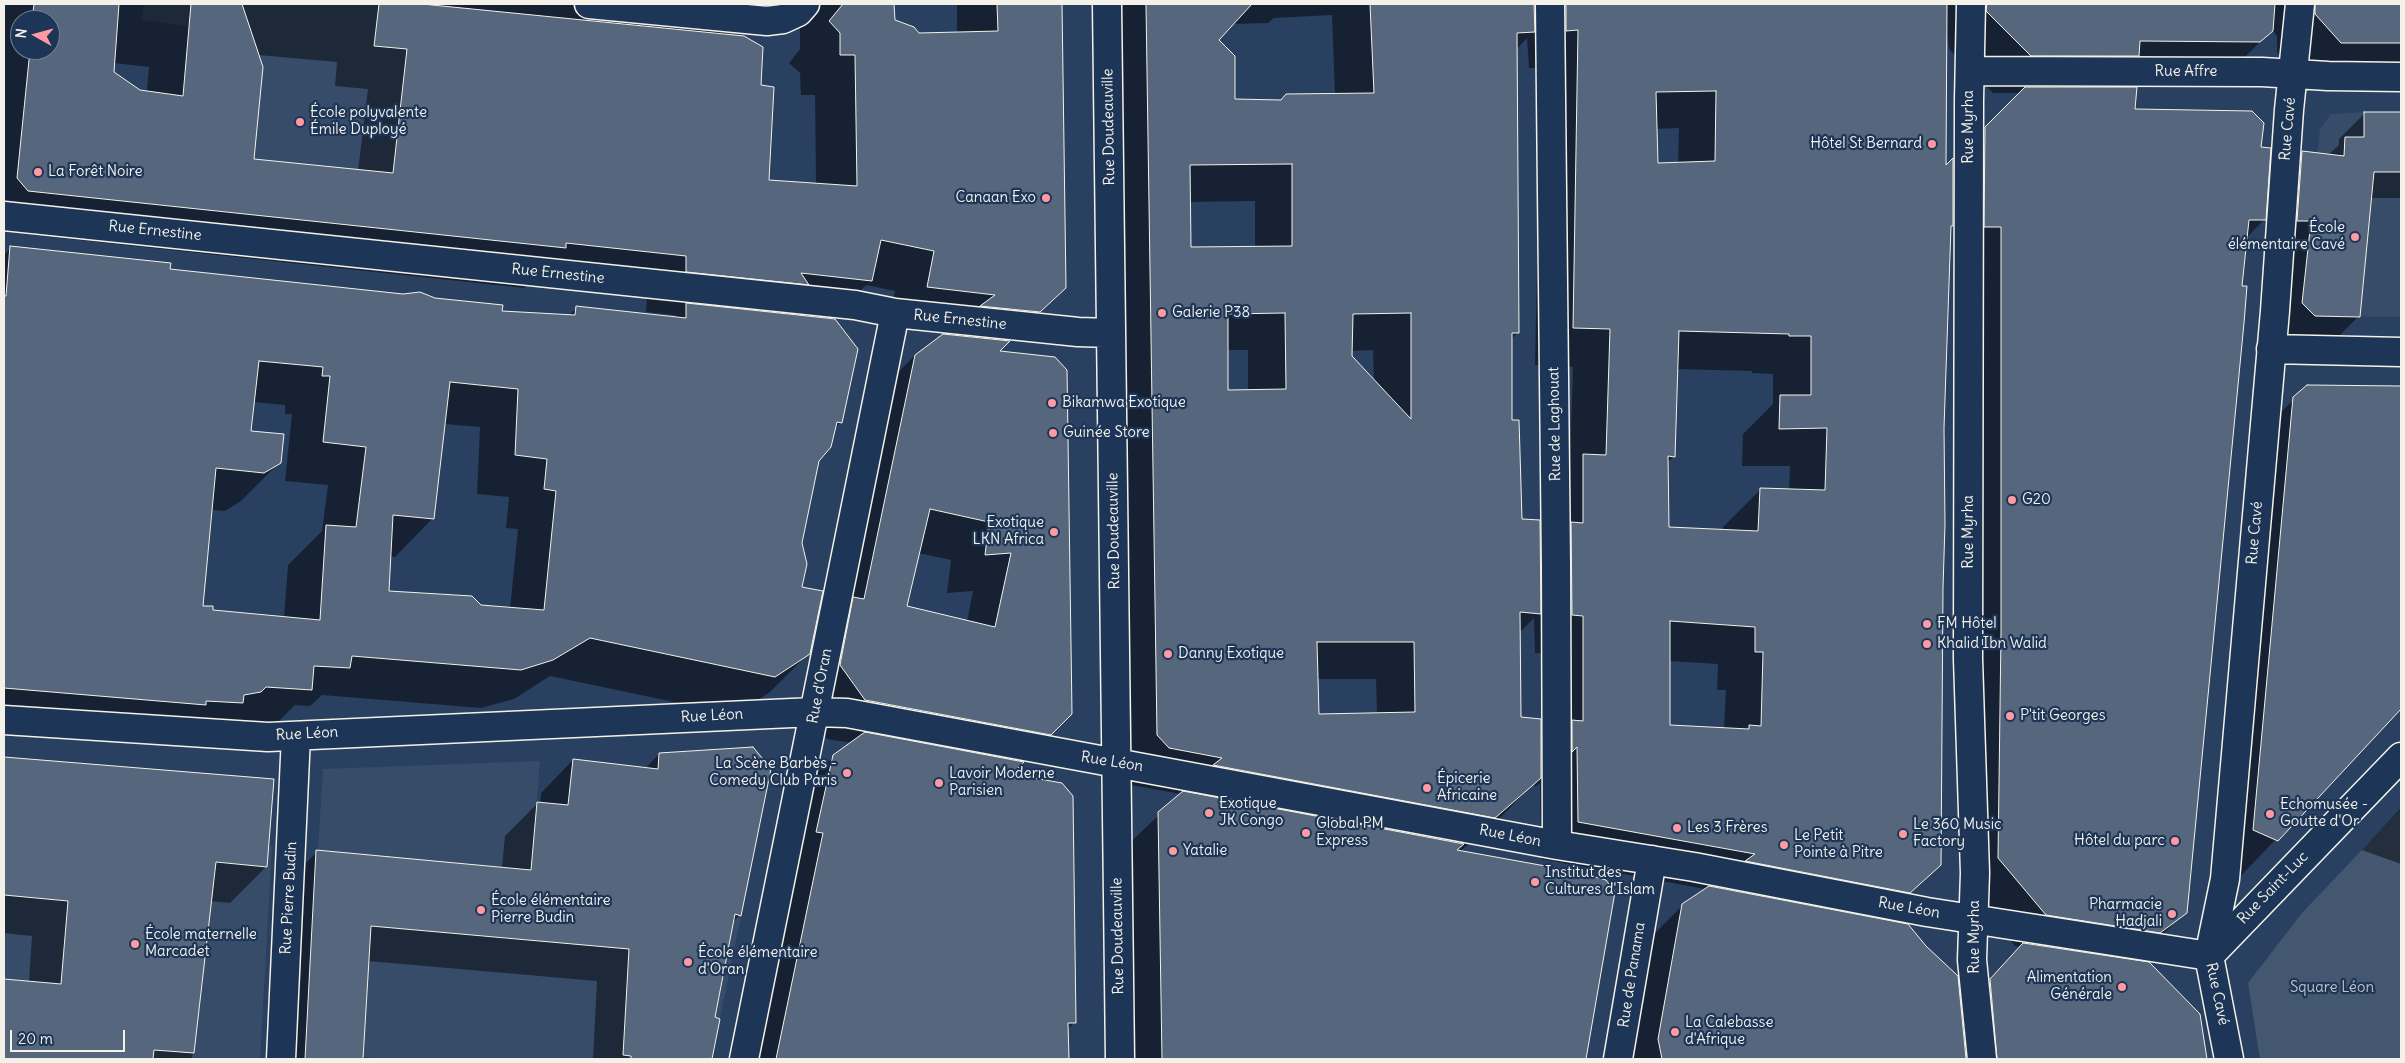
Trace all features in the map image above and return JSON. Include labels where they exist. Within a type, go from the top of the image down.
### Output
[{"type":"street","points":[[589,4],[767,21],[783,19],[798,12],[805,4]]},
{"type":"street","name":"Rue Doudeauville","points":[[1107,4],[1120,1059]]},
{"type":"street","name":"Rue de Laghouat","points":[[1550,4],[1557,845]]},
{"type":"street","name":"Rue Myrha","points":[[1971,4],[1968,659],[1975,874],[1972,960],[1982,1059]]},
{"type":"street","name":"Rue Cavé","points":[[2229,1059],[2209,956],[2225,879],[2271,349],[2289,110],[2300,4]]},
{"type":"street","name":"Rue Affre","points":[[1970,71],[2294,74],[2401,77]]},
{"type":"street","name":"Rue Ernestine","points":[[4,216],[855,305],[895,313],[1078,332],[1111,333]]},
{"type":"street","name":"Rue d'Oran","points":[[744,1059],[895,313]]},
{"type":"street","points":[[2271,349],[2401,352]]},
{"type":"street","name":"Rue Léon","points":[[4,720],[268,736],[296,736],[814,712],[848,714],[1917,910],[2209,956]]},
{"type":"street","name":"Rue Pierre Budin","points":[[281,1059],[296,736]]},
{"type":"street","name":"Rue Saint-Luc","points":[[2209,956],[2401,757]]},
{"type":"street","name":"Rue de Panama","points":[[1618,1059],[1652,860]]},
{"type":"shaded area","name":"École polyvalente Émile Duployé","points":[[144,4],[380,4],[375,46],[472,56],[452,236],[128,201],[140,90],[183,95],[189,26],[141,20]]},
{"type":"shaded area","name":"École élémentaire Cavé","points":[[2401,112],[2401,317],[2315,316],[2302,303],[2320,129],[2331,114]]},
{"type":"shaded area","name":"École élémentaire Pierre Budin","points":[[540,761],[534,835],[693,905],[741,916],[720,1019],[643,1002],[640,1059],[305,1059],[323,769]]},
{"type":"shaded area","name":"École maternelle Marcadet","points":[[165,837],[272,847],[260,1059],[137,1059],[146,991],[4,979],[4,895],[71,902]]},
{"type":"green space","name":"Square Léon","points":[[2399,811],[2401,812],[2401,1059],[2260,1059],[2248,983],[2302,913]]},
{"type":"building","points":[[34,4],[119,4],[114,72],[140,90],[183,96],[191,4],[242,4],[263,67],[254,159],[393,173],[407,49],[374,46],[379,4],[422,4],[744,36],[763,47],[761,85],[774,87],[769,180],[857,186],[855,55],[840,55],[840,33],[829,21],[843,4],[894,4],[895,20],[914,27],[919,33],[998,31],[997,4],[1062,4],[1066,288],[1040,312],[980,306],[995,295],[927,287],[934,251],[881,240],[872,281],[801,273],[809,285],[686,272],[686,256],[566,243],[566,248],[28,191],[17,178],[29,60],[60,60],[60,10],[33,10]]},
{"type":"building","points":[[1146,4],[1252,4],[1219,40],[1235,56],[1235,99],[1281,100],[1286,94],[1374,93],[1370,4],[1534,4],[1535,32],[1517,33],[1519,333],[1512,333],[1512,420],[1519,420],[1522,519],[1540,520],[1541,614],[1520,612],[1521,717],[1541,719],[1541,778],[1495,818],[1213,765],[1222,758],[1169,748],[1157,735]],"holes":[[[1292,164],[1292,246],[1191,247],[1190,165]],[[1285,313],[1286,389],[1228,390],[1228,314]],[[1411,313],[1411,419],[1352,356],[1353,314]],[[1317,642],[1414,642],[1415,712],[1319,714]]]},
{"type":"building","points":[[1566,4],[1947,4],[1946,165],[1953,158],[1953,226],[1951,226],[1944,428],[1945,524],[1941,865],[1910,893],[1745,861],[1755,854],[1578,822],[1577,747],[1572,752],[1572,720],[1583,721],[1583,616],[1572,615],[1571,522],[1583,523],[1583,454],[1606,455],[1610,329],[1573,328],[1578,30],[1566,31]],"holes":[[[1716,91],[1715,161],[1658,163],[1656,92]],[[1679,331],[1811,336],[1811,395],[1780,395],[1779,429],[1827,428],[1825,490],[1760,488],[1758,531],[1669,527],[1668,456],[1675,457]],[[1670,621],[1755,627],[1755,652],[1763,652],[1761,726],[1749,725],[1749,729],[1670,725]]]},
{"type":"building","points":[[1987,4],[2275,4],[2273,31],[2260,42],[2140,41],[2139,56],[2031,56],[1986,11]]},
{"type":"building","points":[[2315,4],[2401,4],[2401,43],[2341,43],[2315,14]]},
{"type":"building","points":[[2025,87],[2137,87],[2135,109],[2252,111],[2264,123],[2261,147],[2271,148],[2266,220],[2249,220],[2242,286],[2247,286],[2244,323],[2187,913],[2160,933],[2046,915],[1998,858],[2001,632],[2001,227],[1984,227],[1985,127]]},
{"type":"building","name":"École élémentaire Cavé","points":[[2364,112],[2401,112],[2401,172],[2374,172],[2360,317],[2315,316],[2302,303],[2311,221],[2297,221],[2302,151],[2344,156],[2345,137],[2364,137]]},
{"type":"building","points":[[10,246],[171,263],[170,269],[403,294],[420,292],[435,298],[503,305],[502,311],[575,315],[576,306],[686,318],[686,303],[835,319],[858,349],[842,423],[837,422],[831,447],[819,461],[802,543],[807,564],[802,587],[823,591],[810,654],[775,677],[590,638],[553,660],[521,670],[352,656],[350,668],[314,666],[312,690],[266,687],[261,692],[244,695],[243,703],[206,701],[206,705],[4,688],[4,296],[6,296]],"holes":[[[259,361],[323,367],[322,376],[330,376],[323,442],[366,447],[356,527],[326,525],[320,620],[213,610],[213,606],[203,606],[216,468],[264,473],[281,463],[284,434],[251,431]],[[450,382],[518,389],[515,455],[547,459],[544,489],[556,491],[544,610],[481,605],[472,596],[389,591],[393,515],[434,519]]]},
{"type":"building","points":[[943,334],[1010,341],[1000,351],[1055,357],[1067,370],[1072,714],[1051,735],[865,700],[840,665],[853,597],[864,599],[915,355]],"holes":[[[930,509],[989,522],[985,555],[1011,553],[995,627],[907,606]]]},
{"type":"building","points":[[2307,385],[2401,386],[2401,709],[2278,841],[2253,830],[2293,397]]},
{"type":"building","points":[[865,732],[1024,762],[1012,774],[1062,783],[1073,796],[1076,1023],[1068,1023],[1069,1059],[776,1059],[823,833],[816,832],[833,755]]},
{"type":"building","points":[[753,747],[771,769],[741,916],[735,914],[715,1017],[720,1019],[712,1059],[631,1059],[631,1056],[623,1055],[629,949],[371,926],[363,1059],[305,1059],[316,850],[531,870],[537,802],[568,805],[573,759],[658,769],[659,753]]},
{"type":"building","points":[[4,757],[274,779],[267,867],[216,862],[194,1053],[154,1050],[153,1059],[4,1059],[4,979],[61,984],[68,901],[4,895]]},
{"type":"building","points":[[1183,791],[1464,844],[1457,850],[1573,871],[1606,880],[1615,892],[1586,1059],[1162,1059],[1158,812]]},
{"type":"building","points":[[1709,886],[1908,924],[1926,946],[1958,976],[1966,1059],[1662,1059],[1658,1039],[1682,904]]},
{"type":"building","points":[[2023,943],[2149,962],[2200,1014],[2207,1059],[1997,1059],[1990,979]]},
{"type":"place","name":"École polyvalente Émile Duployé","points":[[300,122]]},
{"type":"place","name":"Hôtel St Bernard","points":[[1932,144]]},
{"type":"place","name":"La Forêt Noire","points":[[38,172]]},
{"type":"place","name":"Canaan Exo","points":[[1046,198]]},
{"type":"place","name":"École élémentaire Cavé","points":[[2355,237]]},
{"type":"place","name":"Galerie P38","points":[[1162,313]]},
{"type":"place","name":"Bikamwa Exotique","points":[[1052,403]]},
{"type":"place","name":"Guinée Store","points":[[1053,433]]},
{"type":"place","name":"G20","points":[[2012,500]]},
{"type":"place","name":"Exotique LKN Africa","points":[[1054,532]]},
{"type":"place","name":"FM Hôtel","points":[[1927,624]]},
{"type":"place","name":"Khalid Ibn Walid","points":[[1927,644]]},
{"type":"place","name":"Danny Exotique","points":[[1168,654]]},
{"type":"place","name":"P'tit Georges","points":[[2010,716]]},
{"type":"place","name":"La Scène Barbès - Comedy Club Paris","points":[[847,773]]},
{"type":"place","name":"Lavoir Moderne Parisien","points":[[939,783]]},
{"type":"place","name":"Épicerie Africaine","points":[[1427,788]]},
{"type":"place","name":"Exotique JK Congo","points":[[1209,813]]},
{"type":"place","name":"Echomusée - Goutte d'Or","points":[[2270,814]]},
{"type":"place","name":"Les 3 Frères","points":[[1677,828]]},
{"type":"place","name":"Global PM Express","points":[[1306,833]]},
{"type":"place","name":"Le 360 Music Factory","points":[[1903,834]]},
{"type":"place","name":"Hôtel du parc","points":[[2175,841]]},
{"type":"place","name":"Le Petit Pointe à Pitre","points":[[1784,845]]},
{"type":"place","name":"Yatalie","points":[[1173,851]]},
{"type":"place","name":"Institut des Cultures d'Islam","points":[[1535,882]]},
{"type":"place","name":"École élémentaire Pierre Budin","points":[[481,910]]},
{"type":"place","name":"Pharmacie Hadjali","points":[[2172,914]]},
{"type":"place","name":"École maternelle Marcadet","points":[[135,944]]},
{"type":"place","name":"École élémentaire d'Oran","points":[[688,962]]},
{"type":"place","name":"Alimentation Générale","points":[[2122,987]]},
{"type":"place","name":"La Calebasse d'Afrique","points":[[1675,1032]]}]
